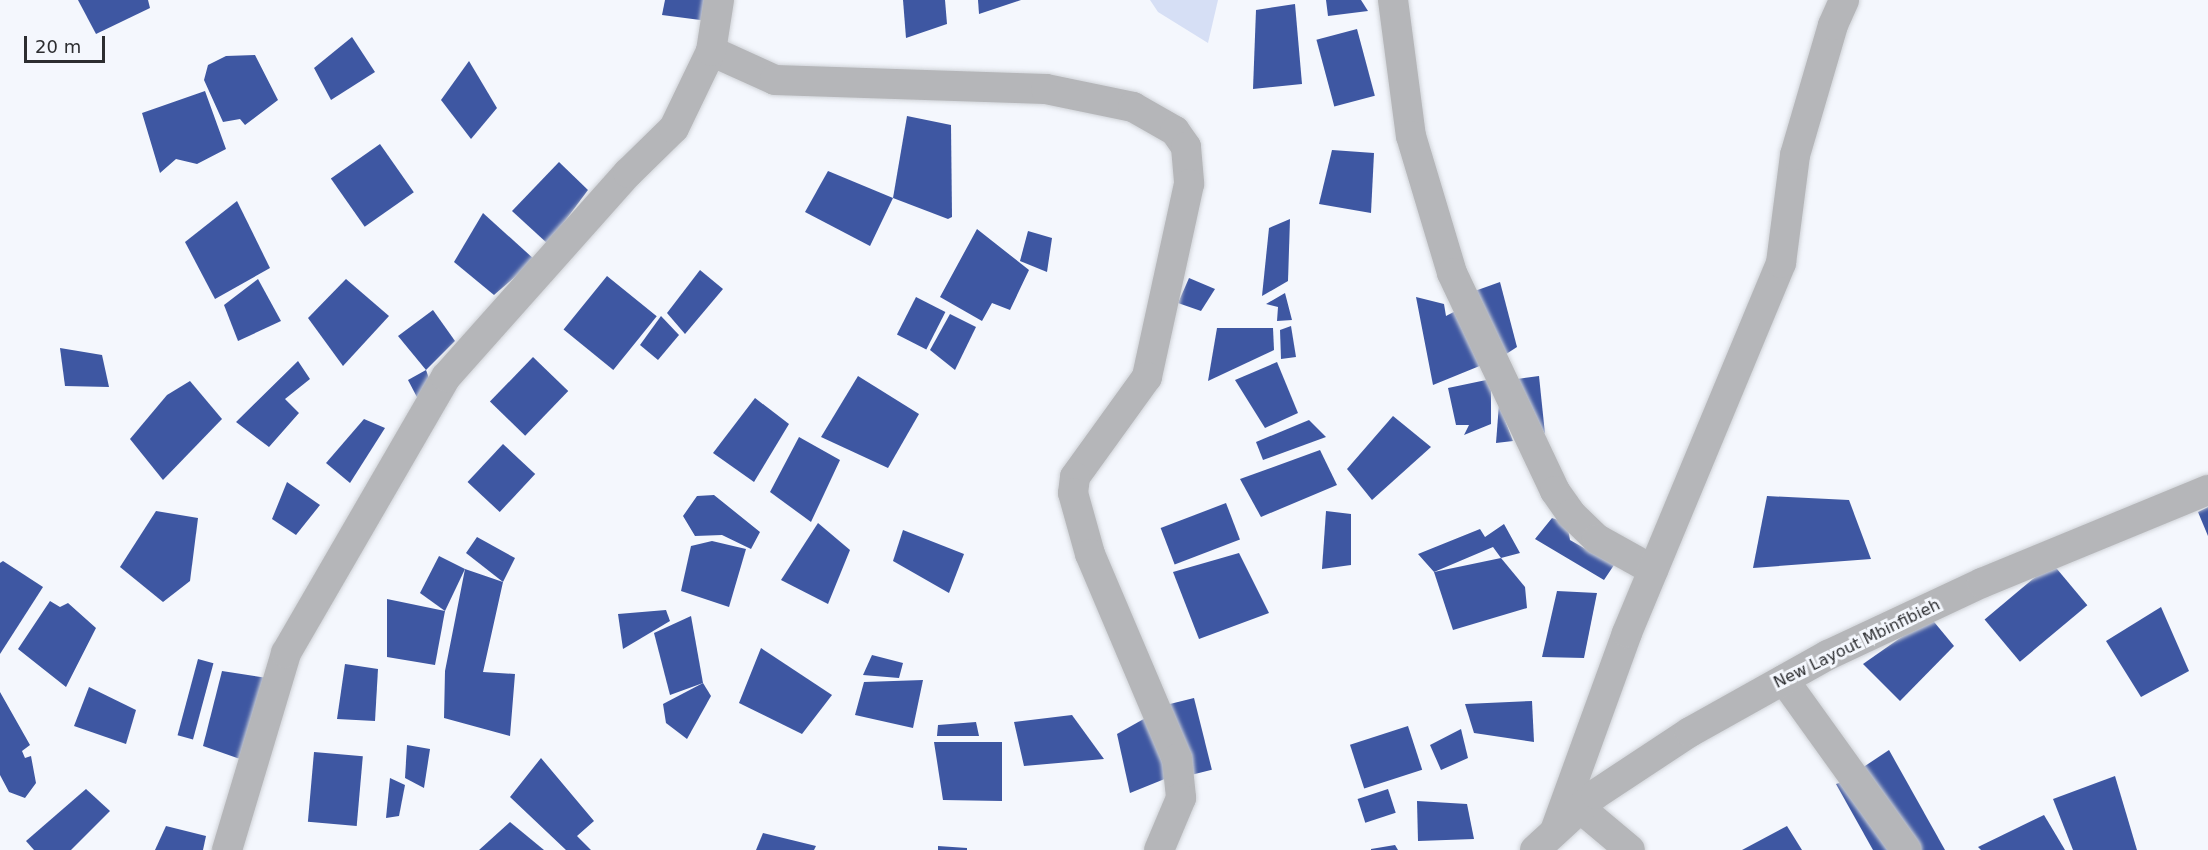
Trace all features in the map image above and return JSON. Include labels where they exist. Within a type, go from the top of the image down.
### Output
[{"type":"street","points":[[227,850],[286,653],[446,377],[628,173],[674,128],[711,51],[719,0]]},
{"type":"street","points":[[1393,0],[1411,136],[1452,273],[1555,491],[1597,539],[1653,570]]},
{"type":"street","points":[[1545,841],[1653,570],[1781,263],[1795,155],[1833,25],[1844,0]]},
{"type":"street","points":[[711,51],[775,80],[1046,88],[1133,107],[1174,131],[1186,147],[1189,184],[1147,377],[1075,477],[1073,493],[1090,554],[1177,759],[1181,798],[1159,850]]},
{"type":"street","name":"New Layout Mbinfibieh","points":[[1545,841],[1596,794],[1690,732],[1784,680],[1982,583],[2208,490]]},
{"type":"street","points":[[1784,680],[1906,850]]},
{"type":"street","points":[[1580,808],[1630,850]]},
{"type":"shaded area","points":[[1150,0],[1218,0],[1208,43],[1158,12]]},
{"type":"building","points":[[78,0],[148,0],[150,8],[96,34]]},
{"type":"building","points":[[665,0],[713,0],[708,21],[662,15]]},
{"type":"building","points":[[903,0],[945,0],[947,24],[906,38]]},
{"type":"building","points":[[978,0],[1021,0],[979,14]]},
{"type":"building","points":[[1326,0],[1361,0],[1368,11],[1328,16]]},
{"type":"building","points":[[1295,4],[1302,84],[1253,89],[1256,10]]},
{"type":"building","points":[[1357,29],[1375,96],[1334,107],[1316,40]]},
{"type":"building","points":[[352,37],[375,72],[331,100],[314,68]]},
{"type":"building","points":[[255,55],[278,100],[245,125],[240,119],[223,122],[204,80],[208,65],[226,56]]},
{"type":"building","points":[[469,61],[497,108],[471,139],[441,100]]},
{"type":"building","points":[[205,91],[226,149],[197,164],[176,159],[160,173],[142,113]]},
{"type":"building","points":[[907,116],[951,125],[952,217],[948,219],[893,198]]},
{"type":"building","points":[[380,144],[414,192],[365,227],[331,178]]},
{"type":"building","points":[[1332,150],[1374,153],[1371,213],[1319,204]]},
{"type":"building","points":[[559,162],[588,190],[548,244],[512,211]]},
{"type":"building","points":[[828,171],[893,198],[870,246],[805,212]]},
{"type":"building","points":[[237,201],[270,268],[215,299],[185,242]]},
{"type":"building","points":[[483,213],[535,260],[494,295],[454,262]]},
{"type":"building","points":[[1290,219],[1288,281],[1262,296],[1269,228]]},
{"type":"building","points":[[977,229],[1029,270],[1010,310],[992,303],[982,321],[940,297]]},
{"type":"building","points":[[1028,231],[1052,238],[1047,272],[1020,261]]},
{"type":"building","points":[[700,270],[723,289],[685,334],[667,313]]},
{"type":"building","points":[[607,276],[657,316],[613,370],[564,330]]},
{"type":"building","points":[[1189,278],[1215,289],[1201,311],[1178,303]]},
{"type":"building","points":[[258,279],[281,321],[238,341],[224,305]]},
{"type":"building","points":[[346,279],[389,316],[343,366],[308,318]]},
{"type":"building","points":[[1500,282],[1517,347],[1500,358],[1472,292]]},
{"type":"building","points":[[1285,293],[1292,320],[1277,321],[1278,307],[1266,304]]},
{"type":"building","points":[[916,297],[945,312],[926,349],[897,334]]},
{"type":"building","points":[[1416,297],[1444,304],[1446,316],[1467,305],[1482,365],[1433,385]]},
{"type":"building","points":[[433,310],[455,341],[426,370],[398,336]]},
{"type":"building","points":[[950,314],[976,327],[955,370],[930,350]]},
{"type":"building","points":[[661,316],[679,335],[658,360],[640,345]]},
{"type":"building","points":[[1291,326],[1296,357],[1281,359],[1280,330]]},
{"type":"building","points":[[1217,328],[1273,328],[1274,350],[1208,381]]},
{"type":"building","points":[[60,348],[102,355],[109,387],[65,386]]},
{"type":"building","points":[[533,357],[568,391],[525,436],[490,402]]},
{"type":"building","points":[[298,361],[310,379],[285,399],[299,413],[269,447],[236,422]]},
{"type":"building","points":[[1277,362],[1298,413],[1265,428],[1235,380]]},
{"type":"building","points":[[426,370],[430,381],[419,401],[408,380]]},
{"type":"building","points":[[858,376],[919,414],[888,468],[821,437]]},
{"type":"building","points":[[1539,376],[1545,434],[1510,380]]},
{"type":"building","points":[[1491,379],[1491,424],[1464,435],[1469,425],[1456,425],[1448,388]]},
{"type":"building","points":[[190,381],[222,419],[163,480],[130,439],[167,395]]},
{"type":"building","points":[[755,398],[789,424],[754,482],[713,453]]},
{"type":"building","points":[[1499,404],[1513,441],[1496,443]]},
{"type":"building","points":[[1393,416],[1431,447],[1372,500],[1347,469]]},
{"type":"building","points":[[364,419],[385,428],[350,483],[326,463]]},
{"type":"building","points":[[1309,420],[1326,437],[1263,460],[1256,442]]},
{"type":"building","points":[[799,437],[840,460],[811,522],[770,492]]},
{"type":"building","points":[[503,444],[535,474],[500,512],[468,482]]},
{"type":"building","points":[[1320,450],[1337,485],[1261,517],[1240,479]]},
{"type":"building","points":[[287,482],[320,505],[296,535],[272,519]]},
{"type":"building","points":[[714,495],[760,532],[751,549],[722,535],[695,536],[683,516],[697,496]]},
{"type":"building","points":[[1767,496],[1849,500],[1871,559],[1753,568]]},
{"type":"building","points":[[1226,503],[1240,539],[1175,564],[1161,528]]},
{"type":"building","points":[[2208,507],[2208,536],[2198,512]]},
{"type":"building","points":[[156,511],[198,518],[190,581],[163,602],[120,567]]},
{"type":"building","points":[[1326,511],[1351,514],[1351,565],[1322,569]]},
{"type":"building","points":[[1552,518],[1567,523],[1570,540],[1614,565],[1604,580],[1535,539]]},
{"type":"building","points":[[818,523],[850,550],[828,604],[781,580]]},
{"type":"building","points":[[1504,524],[1520,553],[1501,558],[1493,547],[1434,572],[1418,554],[1480,529],[1485,537]]},
{"type":"building","points":[[903,530],[964,554],[949,593],[893,561]]},
{"type":"building","points":[[477,537],[515,558],[503,582],[466,553]]},
{"type":"building","points":[[712,541],[746,549],[729,607],[681,591],[691,546]]},
{"type":"building","points":[[1239,553],[1269,613],[1199,639],[1173,572]]},
{"type":"building","points":[[439,556],[465,569],[445,611],[420,593]]},
{"type":"building","points":[[1501,558],[1525,587],[1527,608],[1453,630],[1434,572]]},
{"type":"building","points":[[3,561],[43,587],[0,654],[0,563]]},
{"type":"building","points":[[2052,563],[2087,605],[2020,662],[1985,620]]},
{"type":"building","points":[[465,569],[503,582],[483,672],[515,674],[510,736],[444,718],[445,671]]},
{"type":"building","points":[[1557,591],[1597,593],[1584,658],[1542,657]]},
{"type":"building","points":[[387,599],[445,611],[435,665],[387,657]]},
{"type":"building","points":[[50,601],[60,607],[68,603],[96,628],[66,687],[18,649]]},
{"type":"building","points":[[2161,607],[2189,671],[2141,697],[2106,641]]},
{"type":"building","points":[[666,610],[670,621],[623,649],[618,614]]},
{"type":"building","points":[[691,616],[703,683],[670,695],[654,633]]},
{"type":"building","points":[[1930,617],[1954,646],[1900,701],[1863,664]]},
{"type":"building","points":[[761,648],[832,695],[802,734],[739,703]]},
{"type":"building","points":[[872,655],[903,663],[899,678],[863,675]]},
{"type":"building","points":[[198,659],[213,663],[193,739],[178,735]]},
{"type":"building","points":[[345,664],[378,669],[375,721],[337,719]]},
{"type":"building","points":[[222,671],[267,678],[240,759],[203,746]]},
{"type":"building","points":[[923,680],[913,728],[855,715],[864,682]]},
{"type":"building","points":[[703,683],[711,696],[687,739],[666,723],[663,704]]},
{"type":"building","points":[[89,687],[136,710],[126,744],[74,726]]},
{"type":"building","points":[[0,692],[30,745],[22,751],[25,758],[31,756],[36,783],[25,798],[9,792],[0,775]]},
{"type":"building","points":[[1194,698],[1212,770],[1181,778],[1163,706]]},
{"type":"building","points":[[1532,701],[1534,742],[1474,733],[1465,704]]},
{"type":"building","points":[[1072,715],[1104,759],[1024,766],[1014,722]]},
{"type":"building","points":[[1149,716],[1172,776],[1130,793],[1117,734]]},
{"type":"building","points":[[976,722],[979,736],[937,736],[938,725]]},
{"type":"building","points":[[1408,726],[1422,770],[1364,789],[1350,745]]},
{"type":"building","points":[[1461,729],[1468,758],[1441,770],[1430,745]]},
{"type":"building","points":[[934,742],[1002,742],[1002,801],[943,800]]},
{"type":"building","points":[[407,745],[430,749],[424,788],[405,778]]},
{"type":"building","points":[[1889,750],[1945,850],[1912,850],[1859,770]]},
{"type":"building","points":[[314,752],[363,756],[357,826],[308,822]]},
{"type":"building","points":[[541,758],[594,821],[577,836],[591,850],[566,850],[510,797]]},
{"type":"building","points":[[2115,776],[2137,850],[2073,850],[2053,799]]},
{"type":"building","points":[[390,778],[405,785],[399,816],[386,818]]},
{"type":"building","points":[[1851,779],[1897,850],[1873,850],[1836,784]]},
{"type":"building","points":[[86,789],[110,811],[71,850],[34,850],[26,841]]},
{"type":"building","points":[[1388,789],[1396,813],[1365,823],[1358,799]]},
{"type":"building","points":[[1417,801],[1467,804],[1474,839],[1418,841]]},
{"type":"building","points":[[2044,815],[2065,850],[1981,850],[1978,847]]},
{"type":"building","points":[[510,822],[544,850],[479,850]]},
{"type":"building","points":[[166,826],[206,836],[203,850],[155,850]]},
{"type":"building","points":[[1787,826],[1802,850],[1742,850]]},
{"type":"building","points":[[763,833],[816,846],[814,850],[756,850]]},
{"type":"building","points":[[1395,845],[1398,850],[1371,850],[1371,849]]},
{"type":"building","points":[[938,846],[967,848],[967,850],[938,850]]}]
